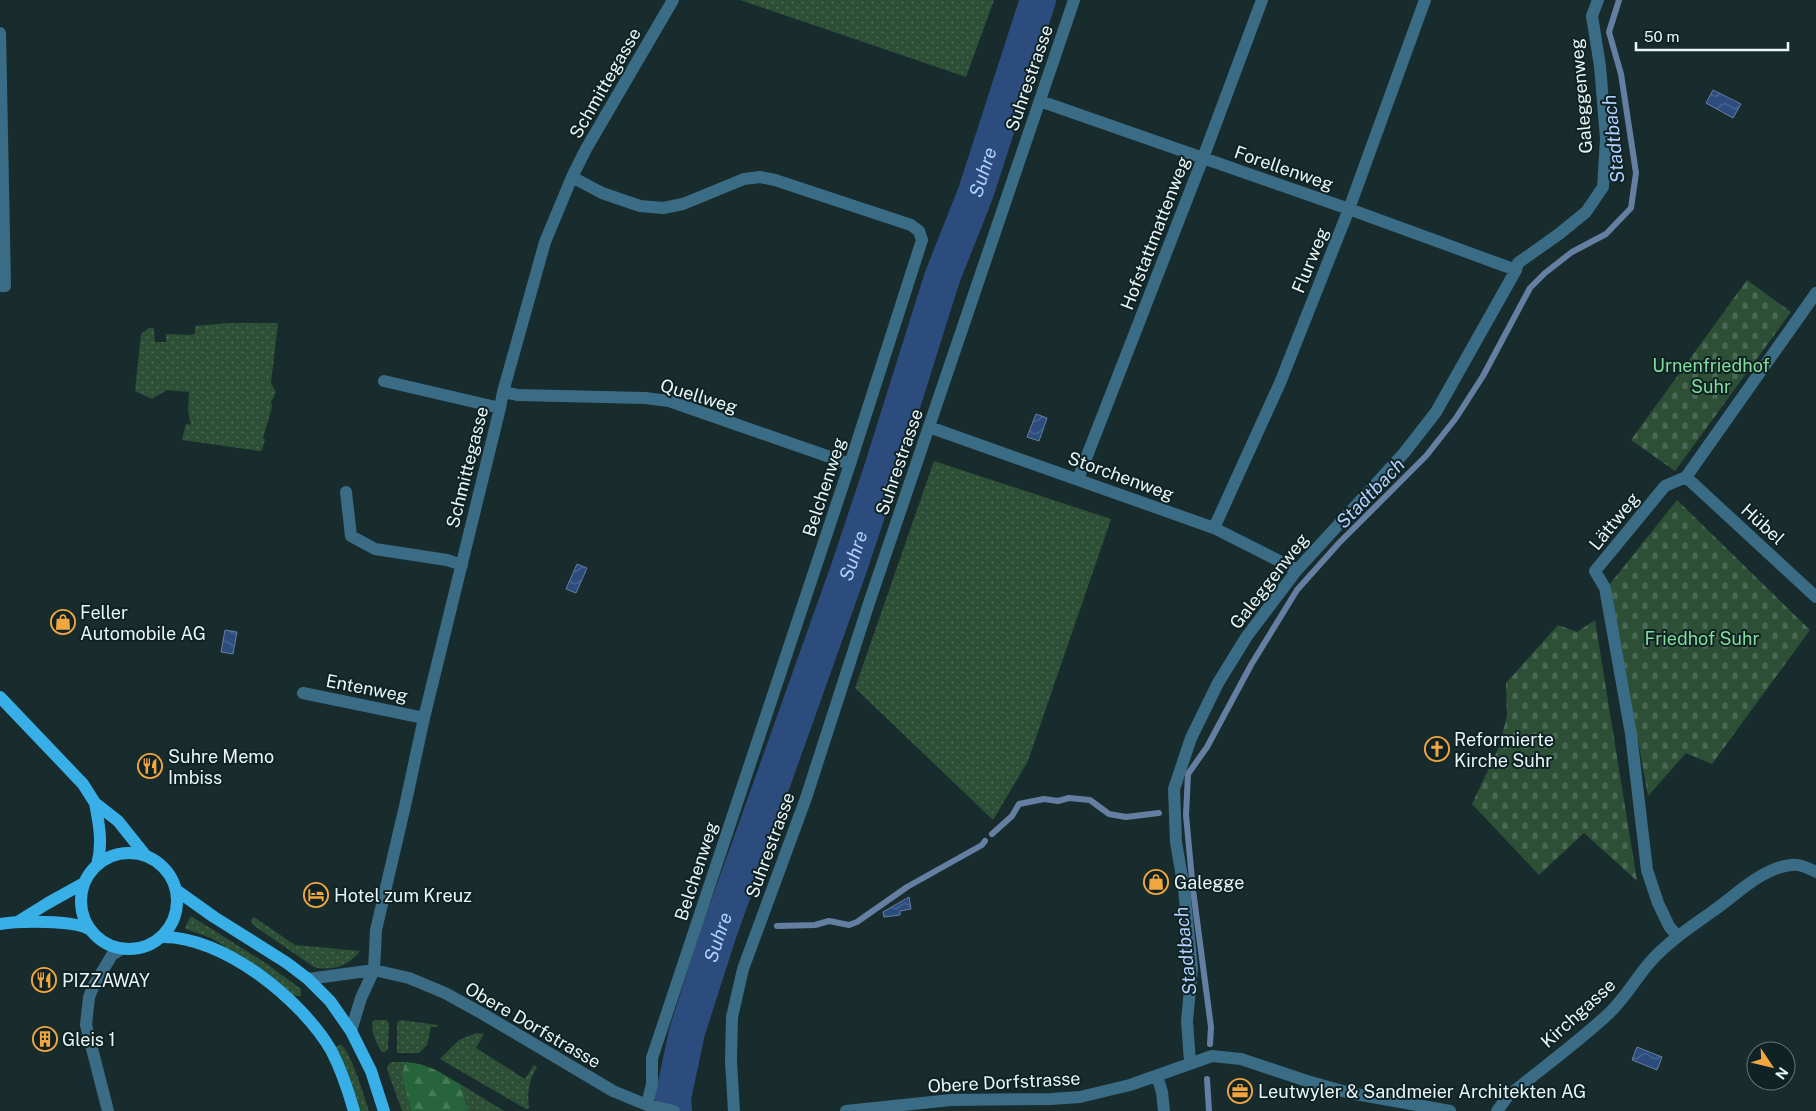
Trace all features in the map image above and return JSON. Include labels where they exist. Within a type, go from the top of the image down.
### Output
[{"type":"main road","points":[[0,697],[83,784],[95,802],[118,821],[146,856]]},
{"type":"main road","points":[[95,802],[101,831],[98,865]]},
{"type":"main road","points":[[136,853],[146,856],[162,865],[169,872],[176,890],[178,902],[176,916],[162,937],[153,944],[143,948],[121,949],[106,944],[90,929],[82,914],[81,905],[84,883],[98,865],[116,855],[136,853]]},
{"type":"main road","points":[[19,921],[84,883]]},
{"type":"main road","points":[[176,890],[214,917],[287,963],[308,979],[330,1001],[350,1032],[371,1071],[384,1111]]},
{"type":"main road","points":[[0,924],[19,921],[76,924],[90,929]]},
{"type":"main road","points":[[162,937],[175,937],[221,950],[281,992],[306,1016],[330,1050],[347,1084],[354,1111]]},
{"type":"street","name":"Schmittegasse","points":[[374,970],[376,930],[424,718],[503,392],[545,242],[572,177],[586,149],[673,0]]},
{"type":"street","name":"Suhrestrasse","points":[[734,1111],[730,1061],[732,1016],[744,969],[806,798],[869,603],[1074,0]]},
{"type":"street","name":"Hofstattmattenweg","points":[[1078,479],[1203,158],[1262,0]]},
{"type":"street","name":"Flurweg","points":[[1214,528],[1280,383],[1349,209],[1425,0]]},
{"type":"street","name":"Galeggenweg","points":[[1190,1062],[1187,1021],[1192,968],[1184,889],[1176,842],[1174,789],[1191,738],[1218,682],[1247,636],[1296,570],[1404,453],[1436,412],[1516,270],[1518,262],[1560,234],[1586,212],[1603,187],[1606,139],[1600,66],[1592,16],[1598,0]]},
{"type":"street","points":[[0,33],[5,286],[0,286]]},
{"type":"street","name":"Forellenweg","points":[[1040,101],[1349,209],[1516,270]]},
{"type":"street","name":"Belchenweg","points":[[572,177],[602,193],[640,206],[663,208],[684,204],[744,179],[760,177],[775,180],[911,224],[919,232],[922,240],[850,464],[652,1058],[651,1106]]},
{"type":"street","name":"Lättweg","points":[[1677,936],[1669,926],[1658,903],[1647,870],[1629,719],[1605,588],[1596,571],[1665,486],[1686,476],[1816,293]]},
{"type":"street","points":[[384,381],[500,408]]},
{"type":"street","name":"Quellweg","points":[[503,392],[518,395],[645,398],[669,401],[850,464]]},
{"type":"street","name":"Storchenweg","points":[[929,427],[1214,528],[1296,570]]},
{"type":"street","name":"Hübel","points":[[1686,476],[1816,597]]},
{"type":"street","points":[[346,492],[352,536],[375,549],[447,560],[462,565]]},
{"type":"street","name":"Entenweg","points":[[303,693],[424,718]]},
{"type":"street","name":"Kirchgasse","points":[[1497,1111],[1508,1096],[1606,1016],[1626,996],[1650,962],[1677,936],[1749,883],[1775,870],[1790,865],[1801,865],[1816,872]]},
{"type":"street","points":[[108,1111],[86,1025],[90,997],[94,985],[112,955],[121,949]]},
{"type":"street","points":[[308,979],[374,970]]},
{"type":"street","points":[[350,1032],[361,998],[374,970]]},
{"type":"street","name":"Obere Dorfstrasse","points":[[374,970],[409,978],[445,993],[613,1091],[651,1106],[674,1111]]},
{"type":"street","name":"Obere Dorfstrasse","points":[[846,1111],[951,1100],[1080,1097],[1130,1085],[1190,1062],[1212,1056],[1241,1059],[1350,1093],[1450,1111]]},
{"type":"street","points":[[1157,1076],[1162,1092],[1164,1111]]},
{"type":"green space","points":[[740,0],[994,0],[966,77]]},
{"type":"green space","name":"Urnenfriedhof Suhr","points":[[1747,280],[1791,312],[1675,471],[1631,440]]},
{"type":"green space","points":[[229,323],[278,323],[271,383],[276,392],[271,402],[272,407],[263,438],[265,440],[262,450],[259,451],[182,440],[186,424],[191,425],[188,411],[189,392],[167,390],[152,399],[135,391],[141,334],[149,328],[154,328],[155,342],[166,342],[166,334],[192,335],[195,333],[195,326]]},
{"type":"green space","points":[[934,461],[1111,519],[1028,761],[993,820],[855,688]]},
{"type":"green space","name":"Friedhof Suhr","points":[[1677,500],[1810,630],[1712,764],[1686,753],[1648,796],[1610,584]]},
{"type":"green space","name":"Friedhof Suhr","points":[[1595,620],[1637,881],[1584,833],[1539,875],[1472,804],[1499,747],[1507,716],[1506,683],[1558,625],[1577,632]]},
{"type":"green space","points":[[191,916],[267,964],[301,989],[301,996],[295,996],[272,977],[211,938],[186,929],[185,927]]},
{"type":"green space","points":[[254,917],[295,945],[360,951],[346,964],[327,969],[314,967],[253,925],[251,920]]},
{"type":"green space","points":[[386,1020],[389,1023],[388,1049],[385,1052],[382,1052],[380,1049],[373,1033],[372,1025],[373,1021]]},
{"type":"green space","points":[[400,1020],[438,1025],[437,1027],[431,1027],[427,1045],[419,1053],[397,1053],[397,1023]]},
{"type":"green space","points":[[476,1033],[484,1034],[476,1048],[525,1079],[534,1065],[537,1067],[529,1086],[529,1108],[526,1109],[440,1059],[459,1040]]},
{"type":"green space","points":[[340,1044],[353,1064],[369,1111],[360,1111],[336,1047]]},
{"type":"green space","points":[[392,1062],[405,1062],[402,1076],[411,1111],[402,1111],[387,1069]]},
{"type":"green space","points":[[405,1062],[428,1067],[460,1084],[468,1111],[411,1111],[402,1076]]},
{"type":"green space","points":[[460,1084],[504,1111],[468,1111]]},
{"type":"water","points":[[1713,90],[1741,104],[1733,118],[1706,103]]},
{"type":"water","points":[[1036,414],[1047,418],[1039,441],[1027,437]]},
{"type":"water","points":[[577,564],[587,568],[576,593],[566,589]]},
{"type":"water","points":[[225,630],[237,632],[233,654],[221,652]]},
{"type":"water","points":[[909,897],[911,909],[900,911],[900,915],[884,917],[883,912]]},
{"type":"water","points":[[1637,1047],[1662,1057],[1657,1070],[1632,1060]]},
{"type":"waterway","name":"Suhre","points":[[674,1111],[673,1098],[687,1032],[718,935],[849,568],[942,278],[976,192],[1038,0]]},
{"type":"waterway","name":"Stadtbach","points":[[1210,1044],[1211,1027],[1193,890],[1186,815],[1188,774],[1207,747],[1251,665],[1297,590],[1339,543],[1426,456],[1456,418],[1483,376],[1530,288],[1545,273],[1572,252],[1606,234],[1631,208],[1636,173],[1621,74],[1609,32],[1619,0]]},
{"type":"waterway","points":[[992,834],[1012,816],[1019,804],[1044,799],[1058,801],[1069,798],[1090,800],[1109,814],[1126,817],[1159,813]]},
{"type":"waterway","points":[[777,926],[815,925],[829,921],[849,925],[857,922],[907,887],[982,845],[985,841]]},
{"type":"waterway","name":"Stadtbach","points":[[1207,1079],[1209,1111]]},
{"type":"place","name":"Feller Automobile AG","points":[[63,622]]},
{"type":"place","name":"Reformierte Kirche Suhr","points":[[1437,749]]},
{"type":"place","name":"Suhre Memo Imbiss","points":[[150,766]]},
{"type":"place","name":"Galegge","points":[[1156,882]]},
{"type":"place","name":"Hotel zum Kreuz","points":[[316,895]]},
{"type":"place","name":"PIZZAWAY","points":[[44,980]]},
{"type":"place","name":"Gleis 1","points":[[45,1039]]},
{"type":"place","name":"Leutwyler & Sandmeier Architekten AG","points":[[1240,1091]]}]
